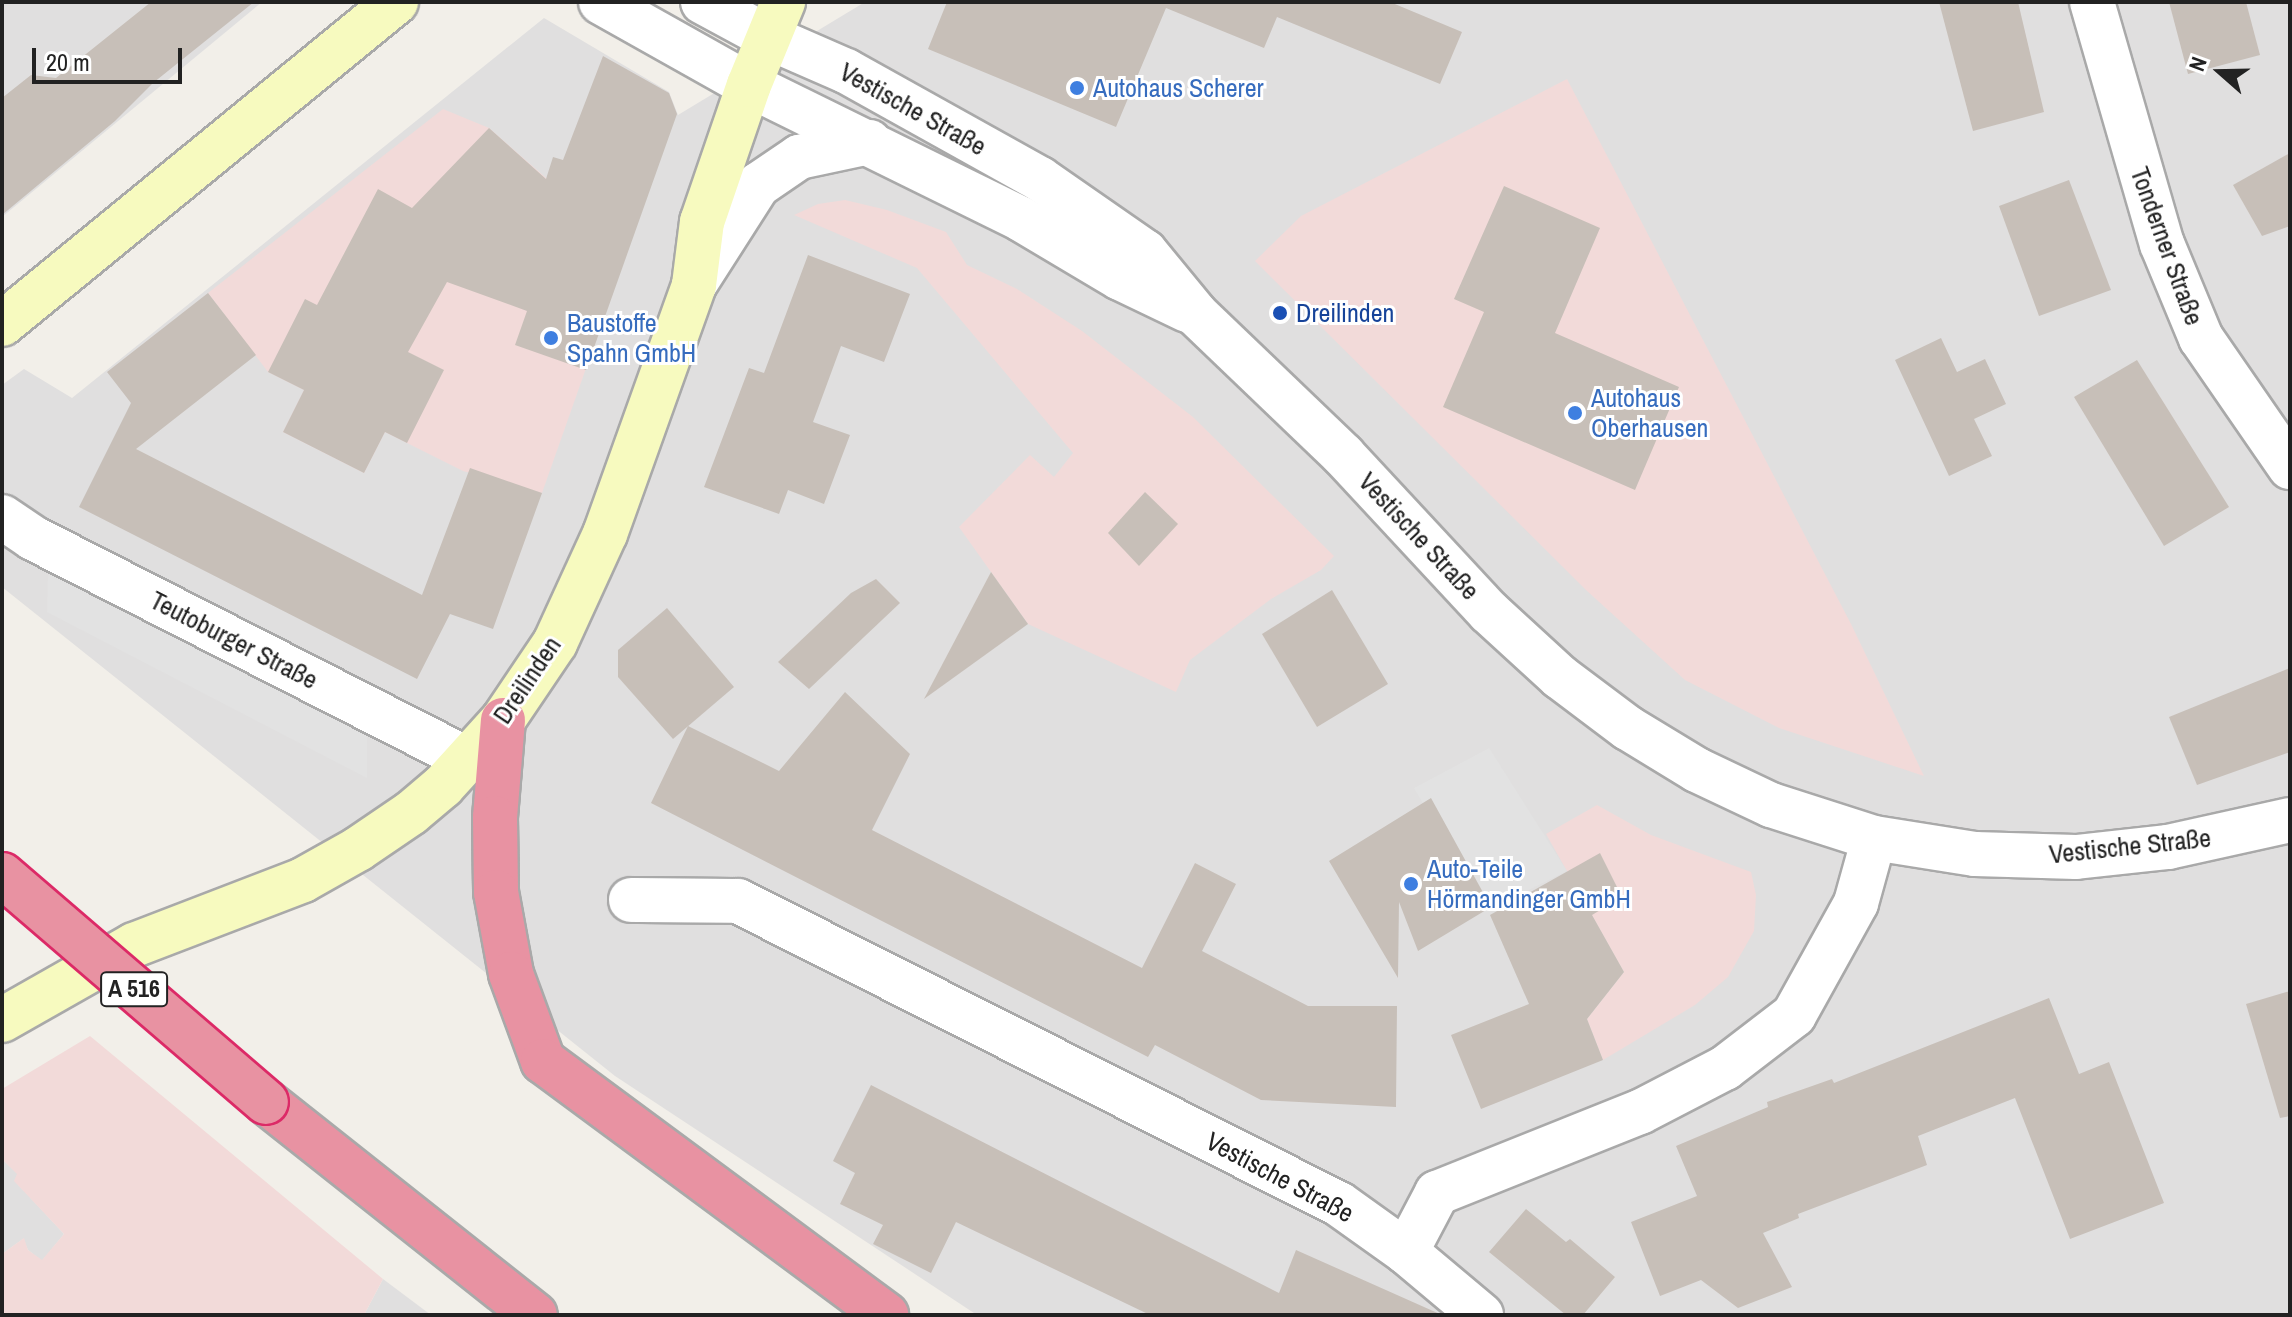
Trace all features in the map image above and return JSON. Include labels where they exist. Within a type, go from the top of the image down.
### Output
[{"type":"highway","points":[[503,720],[495,818],[496,892],[511,974],[543,1061],[886,1315]]},
{"type":"highway","name":"A 516","points":[[2,875],[266,1102],[535,1315]]},
{"type":"main road","points":[[2,324],[396,2]]},
{"type":"main road","points":[[749,85],[776,20]]},
{"type":"main road","name":"Dreilinden","points":[[2,1020],[134,945],[303,880],[358,849],[411,813],[468,760],[503,720],[555,643],[605,534],[694,285],[702,222],[749,85]]},
{"type":"street","name":"Vestische Straße","points":[[601,2],[749,85],[1021,219],[1120,278],[1196,314]]},
{"type":"street","name":"Vestische Straße","points":[[703,2],[776,20],[846,71],[1040,179],[1145,252],[1196,314],[1343,455],[1489,612],[1560,677],[1639,735],[1697,770],[1771,805],[1874,838],[1975,854],[2076,857],[2168,847],[2290,820]]},
{"type":"street","name":"Tonderner Straße","points":[[2092,2],[2162,244],[2201,338],[2243,404],[2290,467]]},
{"type":"street","name":"Vestische Straße","points":[[694,285],[758,185],[799,157],[869,142]]},
{"type":"street","name":"Teutoburger Straße","points":[[2,517],[33,538],[468,760]]},
{"type":"street","points":[[1406,1252],[1437,1193],[1640,1112],[1725,1068],[1794,1015],[1856,903],[1874,838]]},
{"type":"street","name":"Vestische Straße","points":[[631,900],[738,901],[1339,1204],[1406,1252],[1481,1315]]},
{"type":"shaded area","points":[[2,2],[262,2],[2,217]]},
{"type":"shaded area","points":[[865,2],[2290,2],[2290,1315],[977,1315],[615,1076],[2,587],[2,385],[24,369],[72,398],[544,18],[669,92],[678,115]]},
{"type":"shaded area","name":"Autohaus Oberhausen","points":[[1567,79],[1851,624],[1924,776],[1779,728],[1685,680],[1586,590],[1255,261],[1301,216]]},
{"type":"shaded area","points":[[443,109],[489,128],[546,178],[608,306],[542,493],[463,471],[385,432],[364,473],[283,432],[304,390],[268,372],[208,293]]},
{"type":"shaded area","points":[[845,200],[887,210],[946,232],[967,265],[1017,289],[1082,331],[1193,417],[1334,556],[1321,570],[1271,599],[1190,660],[1176,692],[1028,624],[959,527],[1030,455],[1054,477],[1073,453],[917,268],[794,215],[818,204]]},
{"type":"shaded area","points":[[49,546],[367,708],[367,778],[47,612]]},
{"type":"shaded area","points":[[1489,748],[1567,871],[1492,908],[1431,799],[1423,803],[1414,788]]},
{"type":"shaded area","points":[[1597,805],[1651,835],[1751,872],[1756,895],[1754,931],[1728,977],[1695,1005],[1603,1060],[1587,1019],[1624,972],[1546,834]]},
{"type":"shaded area","points":[[90,1036],[383,1279],[364,1315],[2,1315],[2,1254],[24,1238],[28,1250],[42,1260],[64,1234],[14,1181],[17,1174],[2,1159],[2,1089]]},
{"type":"shaded area","points":[[2,1159],[18,1174],[15,1181],[64,1234],[42,1261],[28,1250],[23,1239],[2,1254]]},
{"type":"shaded area","points":[[383,1279],[431,1315],[364,1315]]},
{"type":"building","points":[[151,2],[254,2],[153,83],[115,121],[2,215],[2,98],[31,75],[56,78]]},
{"type":"building","name":"Autohaus Scherer","points":[[947,2],[1390,2],[1462,32],[1440,84],[1277,17],[1264,48],[1166,8],[1116,127],[928,49]]},
{"type":"building","points":[[1939,2],[2018,2],[2044,112],[1973,131]]},
{"type":"building","points":[[2169,2],[2246,2],[2260,55],[2188,74]]},
{"type":"building","points":[[603,56],[669,93],[677,114],[586,370],[515,345],[527,311],[447,282],[408,352],[444,370],[407,443],[385,432],[364,473],[283,432],[304,390],[268,372],[305,299],[317,305],[378,189],[412,208],[489,128],[546,179],[553,157],[563,160]]},
{"type":"building","points":[[2290,153],[2290,226],[2262,236],[2233,185]]},
{"type":"building","points":[[2069,180],[2111,290],[2039,316],[1999,206]]},
{"type":"building","points":[[1504,186],[1600,228],[1555,333],[1679,387],[1635,490],[1443,407],[1484,312],[1454,299]]},
{"type":"building","points":[[808,255],[910,294],[884,362],[841,346],[813,422],[850,435],[824,504],[788,490],[779,514],[704,487],[749,368],[764,373]]},
{"type":"building","points":[[208,293],[256,355],[136,449],[422,595],[470,468],[542,493],[493,629],[450,614],[417,679],[79,507],[131,403],[107,372]]},
{"type":"building","points":[[1941,338],[1957,372],[1985,359],[2006,404],[1974,419],[1992,456],[1949,476],[1895,360]]},
{"type":"building","points":[[2137,360],[2229,507],[2164,546],[2074,397]]},
{"type":"building","points":[[1145,492],[1178,524],[1139,566],[1108,533]]},
{"type":"building","points":[[991,572],[1028,624],[924,699]]},
{"type":"building","points":[[876,579],[900,603],[809,689],[778,662],[851,593]]},
{"type":"building","points":[[1332,590],[1388,684],[1317,727],[1262,634]]},
{"type":"building","points":[[667,608],[734,687],[673,739],[618,677],[618,650]]},
{"type":"building","points":[[2290,668],[2290,752],[2197,785],[2169,717]]},
{"type":"building","points":[[845,692],[910,754],[872,830],[1142,968],[1195,863],[1236,884],[1202,951],[1308,1006],[1397,1006],[1396,1107],[1261,1100],[1155,1045],[1148,1057],[651,803],[688,726],[779,771]]},
{"type":"building","name":"Auto-Teile Hörmandinger GmbH","points":[[1431,798],[1491,907],[1418,951],[1399,902],[1398,978],[1329,861]]},
{"type":"building","points":[[1600,853],[1622,897],[1592,915],[1624,972],[1587,1019],[1603,1060],[1481,1109],[1451,1035],[1529,1004],[1490,915]]},
{"type":"building","points":[[2290,991],[2290,1116],[2280,1118],[2246,1004]]},
{"type":"building","points":[[2049,998],[2079,1074],[2109,1062],[2164,1203],[2070,1239],[2015,1098],[1918,1136],[1927,1165],[1798,1214],[1799,1218],[1763,1233],[1792,1287],[1738,1308],[1701,1280],[1660,1296],[1631,1222],[1697,1196],[1676,1146],[1768,1107],[1767,1102],[1832,1079],[1834,1083]]},
{"type":"building","points":[[871,1085],[1279,1293],[1296,1250],[1442,1315],[1150,1315],[956,1222],[931,1273],[873,1244],[883,1225],[840,1204],[855,1173],[833,1161]]},
{"type":"building","points":[[1526,1209],[1566,1242],[1570,1239],[1615,1277],[1583,1315],[1566,1315],[1489,1252]]},
{"type":"place","name":"Autohaus Scherer","points":[[1077,88]]},
{"type":"place","name":"Dreilinden","points":[[1280,313]]},
{"type":"place","name":"Baustoffe Spahn GmbH","points":[[551,338]]},
{"type":"place","name":"Autohaus Oberhausen","points":[[1575,413]]},
{"type":"place","name":"Auto-Teile Hörmandinger GmbH","points":[[1411,884]]}]
